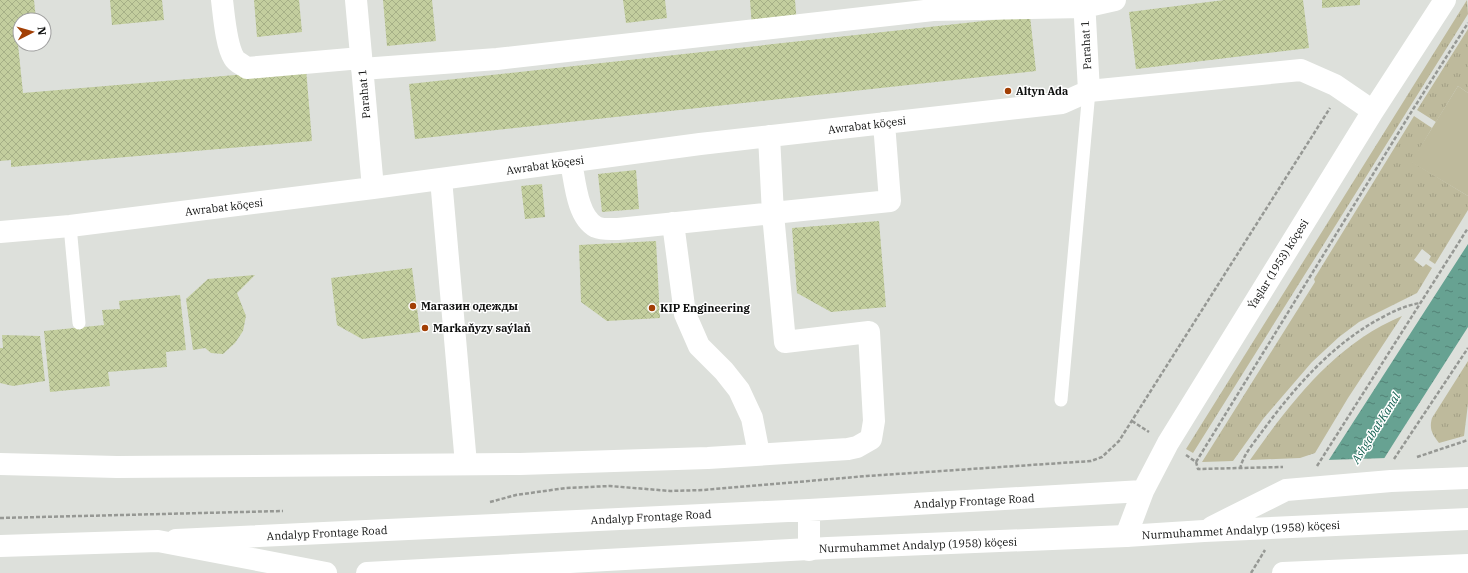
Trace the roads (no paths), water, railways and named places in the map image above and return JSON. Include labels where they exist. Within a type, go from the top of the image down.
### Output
[{"type":"street","points":[[222,0],[226,32],[235,59],[247,68],[497,59],[933,10],[1084,3],[1116,0]]},
{"type":"street","name":"Parahat 1","points":[[356,0],[373,188]]},
{"type":"street","name":"Ýaşlar (1953) köçesi","points":[[1126,536],[1143,492],[1168,443],[1373,111],[1445,0]]},
{"type":"street","name":"Parahat 1","points":[[1084,3],[1089,91]]},
{"type":"street","name":"Awrabat köçesi","points":[[0,232],[70,226],[769,136],[1062,103],[1089,91],[1302,70],[1338,87],[1373,111]]},
{"type":"street","points":[[571,162],[580,206],[584,216],[596,227],[604,229],[618,230],[737,216],[773,214],[890,201],[884,123]]},
{"type":"street","points":[[0,464],[117,467],[466,464],[708,458],[848,449],[858,447],[871,439],[874,421],[869,332],[785,342],[773,214],[769,136]]},
{"type":"street","points":[[440,179],[466,464]]},
{"type":"street","points":[[673,223],[685,314],[699,346],[724,371],[739,390],[752,418],[759,454]]},
{"type":"street","points":[[1204,531],[1286,490],[1391,481],[1468,478]]},
{"type":"street","name":"Andalyp Frontage Road","points":[[158,541],[809,510],[1143,492]]},
{"type":"street","points":[[809,510],[809,550]]},
{"type":"street","name":"Nurmuhammet Andalyp (1958) köçesi","points":[[367,573],[809,550],[1468,519]]},
{"type":"street","points":[[0,546],[158,541],[326,573]]},
{"type":"street","points":[[1283,573],[1468,565]]},
{"type":"lane","points":[[1061,400],[1089,91]]},
{"type":"lane","points":[[70,226],[79,323]]},
{"type":"water","name":"Ashgabat Kanal","points":[[1468,244],[1468,327],[1312,573],[1256,573]]},
{"type":"place","name":"Altyn Ada","points":[[1008,91]]},
{"type":"place","name":"Магазин одежды","points":[[413,306]]},
{"type":"place","name":"KIP Engineering","points":[[652,308]]},
{"type":"place","name":"Markaňyzy saýlaň","points":[[425,328]]}]
